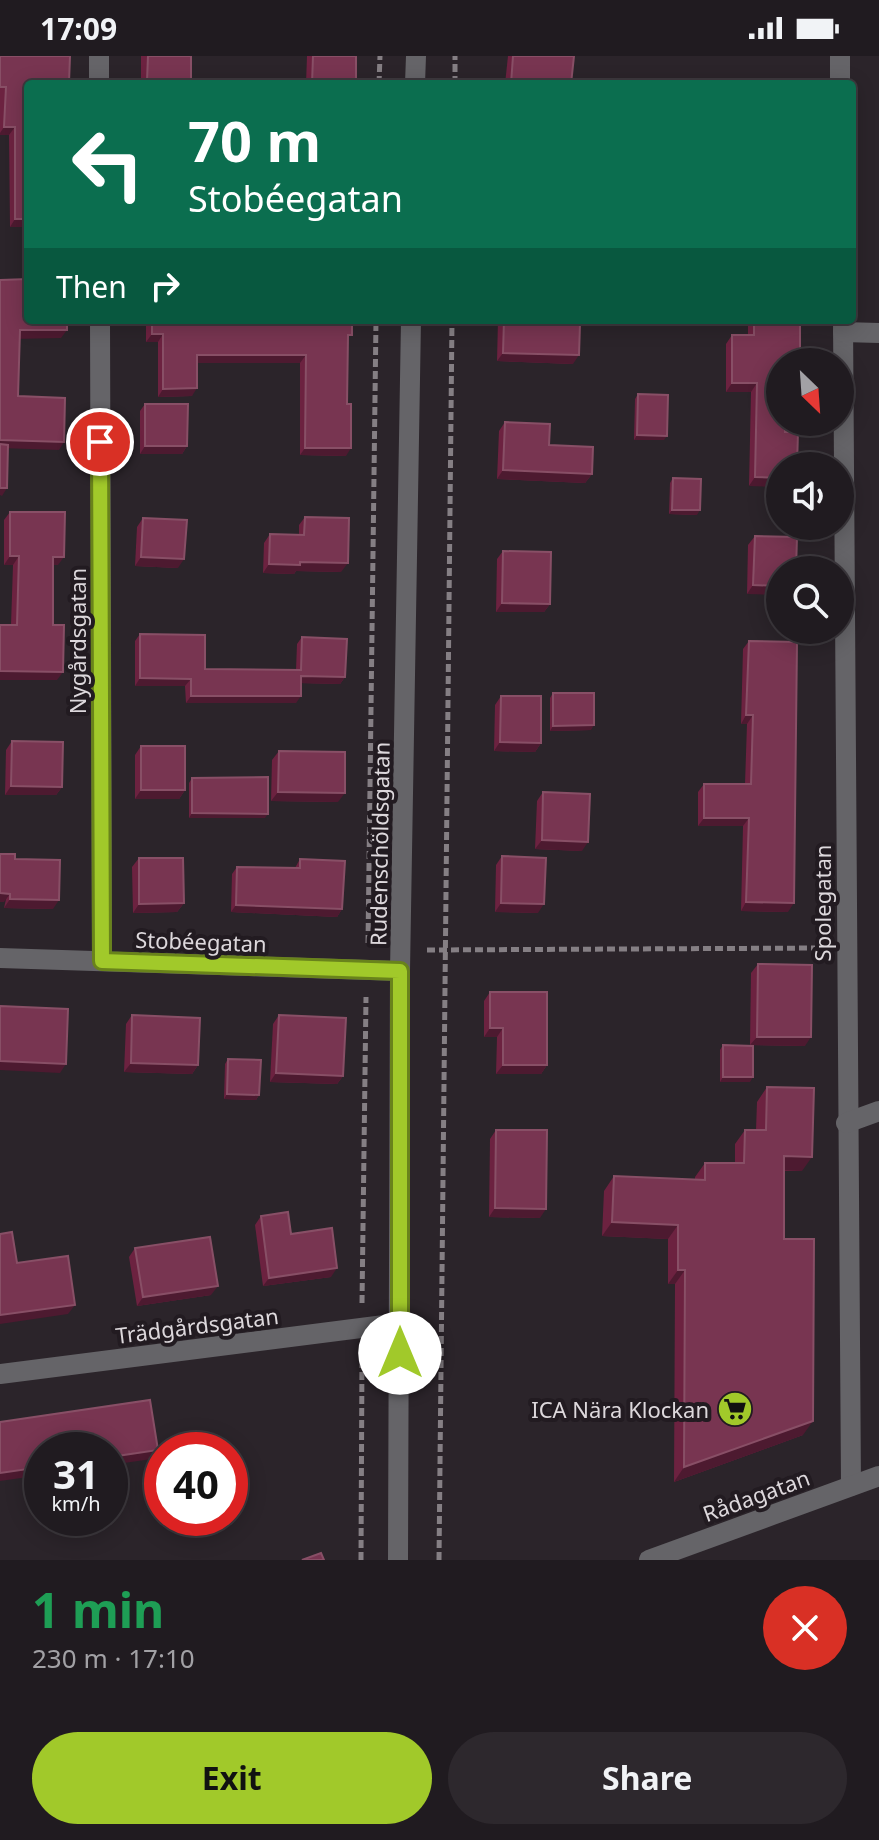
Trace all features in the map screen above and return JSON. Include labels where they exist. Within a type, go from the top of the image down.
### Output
[{"type":"street","points":[[99,56],[99,80]]},
{"type":"street","points":[[415,80],[416,56]]},
{"type":"street","points":[[840,56],[840,80]]},
{"type":"street","name":"Nygårdsgatan","points":[[100,324],[102,961]]},
{"type":"street","name":"Rudenschöldsgatan","points":[[398,1560],[400,971],[411,324]]},
{"type":"street","points":[[843,326],[879,333]]},
{"type":"street","name":"Spolegatan","points":[[843,326],[846,1123],[851,1486]]},
{"type":"street","name":"Stobéegatan","points":[[0,958],[400,971]]},
{"type":"street","points":[[846,1123],[879,1111]]},
{"type":"street","name":"Trädgårdsgatan","points":[[0,1374],[400,1323]]},
{"type":"street","name":"Rådagatan","points":[[649,1560],[879,1476]]},
{"type":"path","points":[[379,80],[380,56]]},
{"type":"path","points":[[455,56],[455,80]]},
{"type":"path","points":[[439,1560],[452,324]]},
{"type":"path","points":[[444,950],[846,948]]},
{"type":"building","points":[[0,56],[70,56],[69,80],[24,80],[24,219],[15,219],[15,127],[4,127],[6,87],[0,87]]},
{"type":"building","points":[[148,56],[191,56],[191,80],[147,80]]},
{"type":"building","points":[[313,56],[356,56],[356,80],[312,80]]},
{"type":"building","points":[[513,56],[574,56],[571,80],[511,80]]},
{"type":"building","points":[[24,279],[24,324],[67,324],[67,330],[20,330],[18,396],[65,398],[64,442],[0,440],[0,280]]},
{"type":"building","points":[[152,324],[352,324],[352,335],[348,335],[347,404],[351,404],[351,448],[305,448],[306,355],[197,355],[197,388],[163,389],[163,334],[152,334]]},
{"type":"building","points":[[504,324],[580,324],[579,355],[503,353]]},
{"type":"building","points":[[754,324],[800,324],[800,348],[766,348],[766,436],[798,436],[797,452],[766,452],[766,477],[755,477],[757,383],[732,383],[732,335],[754,335]]},
{"type":"building","points":[[638,394],[668,395],[667,436],[637,435]]},
{"type":"building","points":[[145,404],[188,404],[187,446],[145,446]]},
{"type":"building","points":[[505,422],[550,424],[549,445],[593,447],[592,474],[503,470]]},
{"type":"building","points":[[0,444],[8,445],[7,488],[0,488]]},
{"type":"building","points":[[673,478],[701,479],[700,510],[672,510]]},
{"type":"building","points":[[10,512],[65,512],[64,557],[53,557],[53,625],[64,625],[63,672],[0,671],[0,625],[17,625],[19,556],[10,556]]},
{"type":"building","points":[[305,517],[349,518],[348,563],[269,564],[270,534],[304,535]]},
{"type":"building","points":[[143,518],[187,520],[184,559],[141,557]]},
{"type":"building","points":[[755,536],[766,536],[766,540],[797,540],[796,556],[766,556],[766,585],[753,585]]},
{"type":"building","points":[[503,551],[551,552],[550,604],[502,603]]},
{"type":"building","points":[[140,634],[205,635],[205,669],[301,670],[302,637],[347,639],[345,677],[301,676],[301,696],[191,696],[191,679],[140,678]]},
{"type":"building","points":[[749,641],[797,644],[794,903],[746,902],[749,818],[704,818],[704,784],[751,784],[753,715],[746,715]]},
{"type":"building","points":[[553,693],[594,693],[594,725],[553,726]]},
{"type":"building","points":[[501,696],[541,696],[541,743],[500,742]]},
{"type":"building","points":[[12,741],[63,742],[62,787],[11,786]]},
{"type":"building","points":[[141,746],[185,746],[185,790],[141,790]]},
{"type":"building","points":[[279,751],[345,752],[345,793],[278,792]]},
{"type":"building","points":[[268,777],[268,814],[192,813],[192,778]]},
{"type":"building","points":[[543,792],[590,794],[588,842],[542,840]]},
{"type":"building","points":[[0,854],[15,854],[15,859],[60,860],[59,900],[10,899],[10,894],[0,893]]},
{"type":"building","points":[[502,856],[546,858],[544,904],[501,903]]},
{"type":"building","points":[[139,858],[183,858],[184,903],[139,904]]},
{"type":"building","points":[[300,859],[345,861],[342,909],[236,905],[237,867],[300,868]]},
{"type":"building","points":[[758,964],[812,965],[811,1037],[757,1037]]},
{"type":"building","points":[[490,992],[547,992],[547,1065],[503,1065],[503,1028],[490,1028]]},
{"type":"building","points":[[0,1006],[68,1009],[66,1064],[0,1061]]},
{"type":"building","points":[[132,1015],[200,1018],[198,1065],[131,1063]]},
{"type":"building","points":[[279,1015],[346,1018],[343,1076],[276,1073]]},
{"type":"building","points":[[723,1045],[753,1046],[753,1077],[723,1077]]},
{"type":"building","points":[[228,1059],[261,1060],[259,1095],[227,1094]]},
{"type":"building","points":[[767,1087],[814,1088],[812,1157],[784,1156],[784,1239],[814,1239],[813,1421],[684,1467],[685,1270],[678,1270],[678,1225],[612,1222],[614,1176],[705,1180],[705,1163],[744,1163],[745,1130],[766,1130]]},
{"type":"building","points":[[496,1130],[547,1130],[546,1209],[495,1208]]},
{"type":"building","points":[[288,1212],[291,1234],[332,1228],[337,1268],[269,1278],[261,1216]]},
{"type":"building","points":[[12,1232],[17,1263],[68,1256],[75,1305],[0,1315],[0,1234]]},
{"type":"building","points":[[210,1237],[218,1286],[143,1297],[135,1248]]},
{"type":"building","points":[[150,1400],[155,1432],[144,1432],[144,1452],[128,1454],[128,1432],[24,1432],[24,1470],[0,1473],[0,1422]]},
{"type":"building","points":[[321,1553],[324,1560],[302,1560]]},
{"type":"place","name":"ICA Nära Klockan","points":[[735,1409]]},
{"type":"route","points":[[100,442],[102,961],[400,971],[400,1353]]}]
